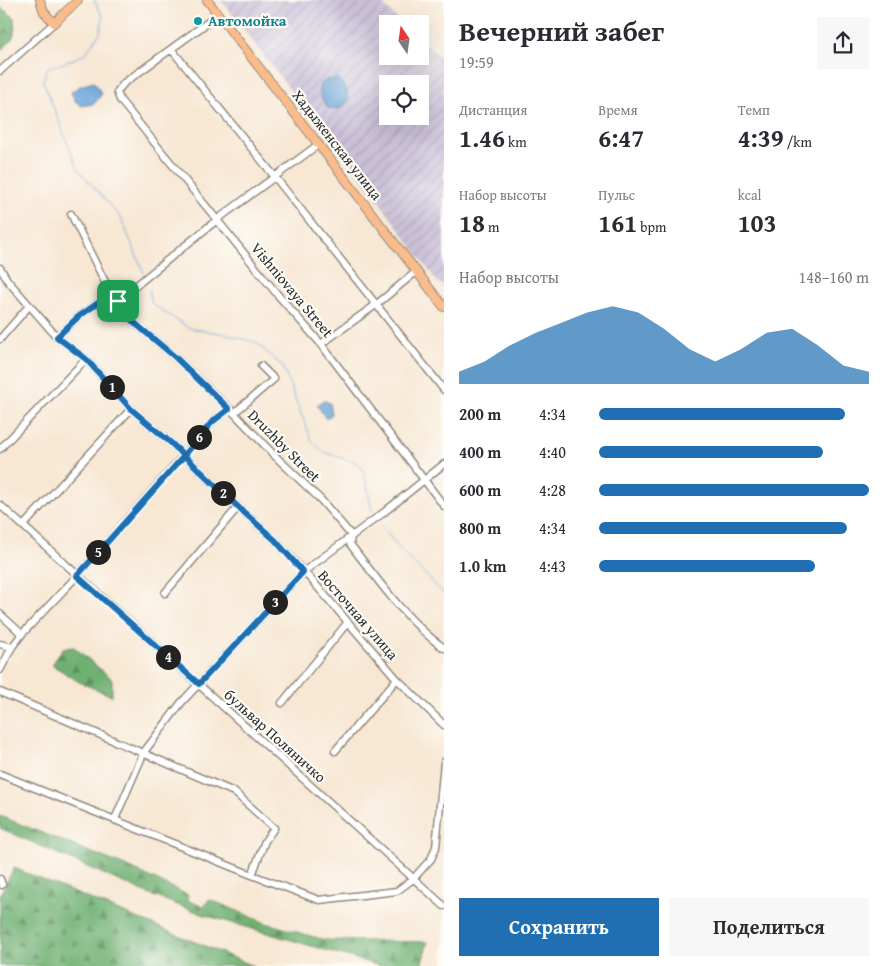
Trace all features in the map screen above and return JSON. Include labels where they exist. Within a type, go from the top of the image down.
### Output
[{"type":"main road","points":[[40,0],[44,12],[54,23],[78,0]]},
{"type":"main road","name":"Хадыженская улица","points":[[207,0],[444,307]]},
{"type":"street","points":[[218,15],[172,50],[276,177],[444,390]]},
{"type":"street","points":[[0,71],[54,23]]},
{"type":"street","name":"Vishniovaya Street","points":[[172,50],[124,83],[117,92],[120,100],[277,294],[321,344],[444,506]]},
{"type":"street","points":[[118,301],[218,219],[319,144]]},
{"type":"street","name":"Druzhby Street","points":[[71,214],[111,294],[118,301],[124,314],[175,357],[321,500],[351,535],[350,544],[382,585],[430,638],[444,648]]},
{"type":"street","name":"Восточная улица","points":[[0,268],[8,281],[57,337],[86,359],[131,409],[171,443],[275,540],[397,679],[444,725]]},
{"type":"street","points":[[321,344],[377,304],[417,271]]},
{"type":"street","points":[[57,337],[78,317],[111,294]]},
{"type":"street","points":[[0,339],[29,306]]},
{"type":"street","points":[[0,449],[86,359]]},
{"type":"street","points":[[0,670],[12,647],[22,634],[77,576],[212,422],[232,411],[274,379],[261,366]]},
{"type":"street","points":[[23,526],[131,409]]},
{"type":"street","points":[[115,819],[144,752],[181,703],[303,572],[444,464]]},
{"type":"street","name":"бульвар Поляничко","points":[[0,505],[444,906]]},
{"type":"street","points":[[165,593],[238,507]]},
{"type":"street","points":[[0,614],[22,634]]},
{"type":"street","points":[[282,703],[348,622]]},
{"type":"street","points":[[0,644],[12,647]]},
{"type":"street","points":[[335,751],[397,679]]},
{"type":"street","points":[[0,692],[234,792],[274,828],[265,842],[252,875]]},
{"type":"street","points":[[0,774],[319,900],[397,891],[431,859],[436,847],[444,762]]},
{"type":"shaded area","points":[[221,0],[379,0],[393,15],[379,15],[379,65],[429,65],[429,48],[444,60],[444,285],[438,283],[346,155],[298,100]]},
{"type":"green space","points":[[0,7],[14,17],[15,29],[11,40],[0,51]]},
{"type":"green space","points":[[74,647],[112,679],[112,696],[81,683],[52,665],[63,648]]},
{"type":"green space","points":[[0,816],[128,867],[188,895],[189,901],[204,907],[209,899],[266,923],[325,940],[428,942],[421,966],[380,966],[205,915],[148,894],[0,828]]},
{"type":"green space","points":[[14,868],[254,966],[0,966],[0,894]]},
{"type":"water","points":[[338,79],[347,90],[348,101],[338,109],[328,108],[321,97],[319,86],[326,80]]},
{"type":"water","points":[[94,82],[102,94],[94,104],[82,106],[75,101],[71,92],[80,86]]},
{"type":"water","points":[[323,400],[330,403],[332,414],[326,419],[317,405]]},
{"type":"waterway","points":[[94,0],[103,17],[100,33],[85,54],[47,68],[43,81],[78,169],[121,218],[144,273]]},
{"type":"waterway","points":[[149,290],[152,304],[189,328],[226,334],[257,343],[283,367],[311,439],[323,452],[358,463],[364,471],[372,511]]},
{"type":"waterway","points":[[381,526],[399,548],[444,594]]},
{"type":"place","name":"Автомойка","points":[[198,21]]},
{"type":"route","points":[[118,301],[111,294],[78,317],[57,337],[86,359],[131,409],[171,443],[184,456],[238,507],[275,540],[303,572],[199,684],[77,576],[184,456],[212,422],[229,409],[175,357],[124,314],[118,301]]}]
